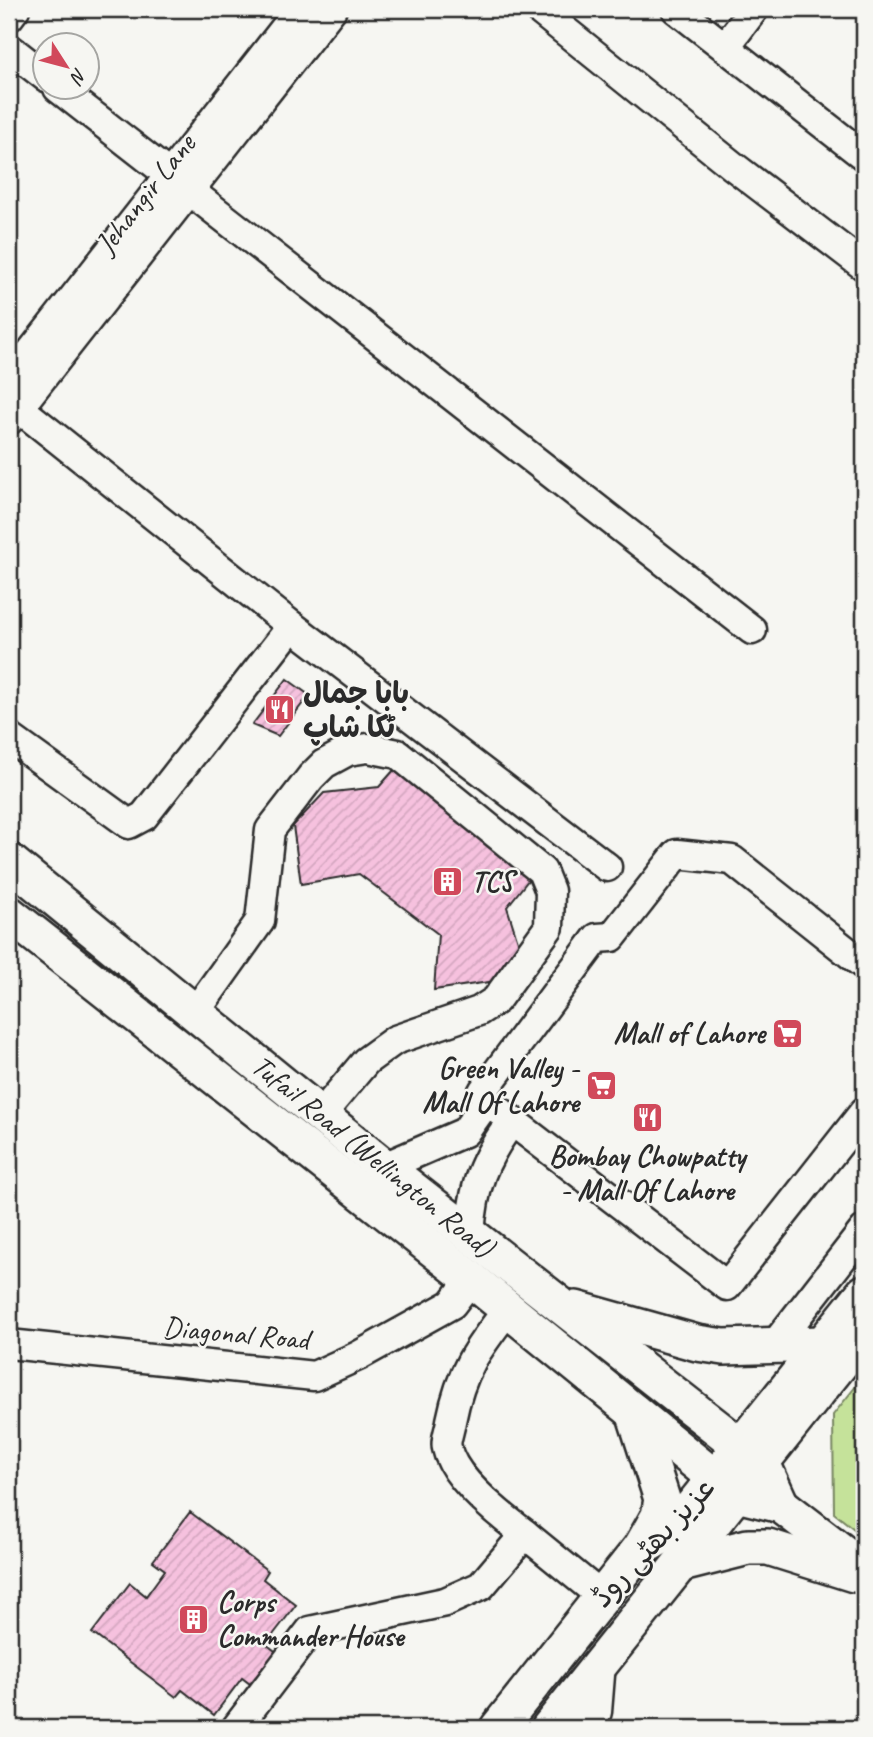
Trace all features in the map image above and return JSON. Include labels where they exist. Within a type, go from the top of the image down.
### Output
[{"type":"main road","name":"Tufail Road (Wellington Road)","points":[[9,861],[196,1011],[320,1116],[751,1454]]},
{"type":"main road","name":"Tufail Road (Wellington Road)","points":[[9,914],[509,1309],[726,1486]]},
{"type":"main road","name":"عزیز بھٹی روڈ","points":[[548,1728],[681,1564],[726,1486],[751,1454],[822,1344],[864,1293]]},
{"type":"main road","points":[[559,1305],[697,1343],[724,1347],[822,1344]]},
{"type":"main road","name":"عزیز بھٹی روڈ","points":[[751,1454],[864,1334]]},
{"type":"main road","points":[[634,1410],[662,1499],[659,1516],[640,1549]]},
{"type":"main road","points":[[751,1454],[781,1505]]},
{"type":"main road","points":[[726,1486],[781,1505],[864,1569]]},
{"type":"main road","name":"عزیز بھٹی روڈ","points":[[498,1728],[640,1549],[675,1528],[726,1486]]},
{"type":"main road","points":[[681,1564],[748,1547],[768,1547],[864,1577]]},
{"type":"street","points":[[9,18],[15,9]]},
{"type":"street","name":"Jehangir Lane","points":[[12,409],[180,183],[299,9]]},
{"type":"street","name":"Jehangir Lane","points":[[9,380],[332,9]]},
{"type":"street","points":[[538,9],[733,166],[864,266]]},
{"type":"street","points":[[676,9],[864,156]]},
{"type":"street","points":[[726,46],[754,9]]},
{"type":"street","points":[[9,48],[32,66]]},
{"type":"street","points":[[76,102],[752,630]]},
{"type":"street","points":[[12,409],[607,867]]},
{"type":"street","points":[[9,737],[129,824],[144,816],[292,626]]},
{"type":"street","points":[[196,1011],[260,921],[264,907],[263,871],[270,830],[310,777],[324,764],[348,751],[368,748],[398,754],[542,870],[550,891],[549,927],[496,1000],[479,1011],[395,1040],[366,1061],[320,1116]]},
{"type":"street","points":[[864,965],[732,860],[677,854],[612,937],[597,938],[483,1091],[487,1101],[512,1121],[727,1286],[864,1112]]},
{"type":"street","points":[[384,1167],[465,1132],[487,1101]]},
{"type":"street","points":[[470,1235],[478,1179],[490,1150],[512,1121]]},
{"type":"street","points":[[465,1132],[490,1150]]},
{"type":"street","points":[[773,1347],[864,1230]]},
{"type":"street","name":"Diagonal Road","points":[[9,1344],[314,1376],[358,1356],[452,1304],[471,1279]]},
{"type":"street","points":[[509,1309],[472,1356],[456,1399],[446,1447],[458,1469],[476,1491],[601,1596]]},
{"type":"street","points":[[236,1728],[310,1631],[445,1602],[481,1586],[525,1534]]},
{"type":"street","points":[[584,1728],[597,1712],[601,1663]]},
{"type":"green space","points":[[864,1376],[864,1537],[834,1513],[833,1415]]},
{"type":"building","name":"بابا جمال ٹکا شاپ","points":[[287,679],[309,695],[278,736],[252,725]]},
{"type":"building","name":"TCS","points":[[394,770],[529,879],[507,907],[520,948],[496,981],[434,990],[438,934],[359,874],[301,884],[293,826],[324,793],[379,787]]},
{"type":"building","name":"Corps Commander House","points":[[190,1512],[268,1571],[263,1579],[296,1605],[266,1644],[283,1657],[258,1690],[242,1678],[214,1715],[182,1690],[176,1697],[92,1633],[130,1583],[146,1596],[165,1570],[153,1561]]},
{"type":"place","name":"بابا جمال ٹکا شاپ","points":[[280,710]]},
{"type":"place","name":"TCS","points":[[448,881]]},
{"type":"place","name":"Mall of Lahore","points":[[788,1033]]},
{"type":"place","name":"Green Valley - Mall Of Lahore","points":[[602,1085]]},
{"type":"place","name":"Bombay Chowpatty - Mall Of Lahore","points":[[647,1118]]},
{"type":"place","name":"Corps Commander House","points":[[194,1619]]}]
